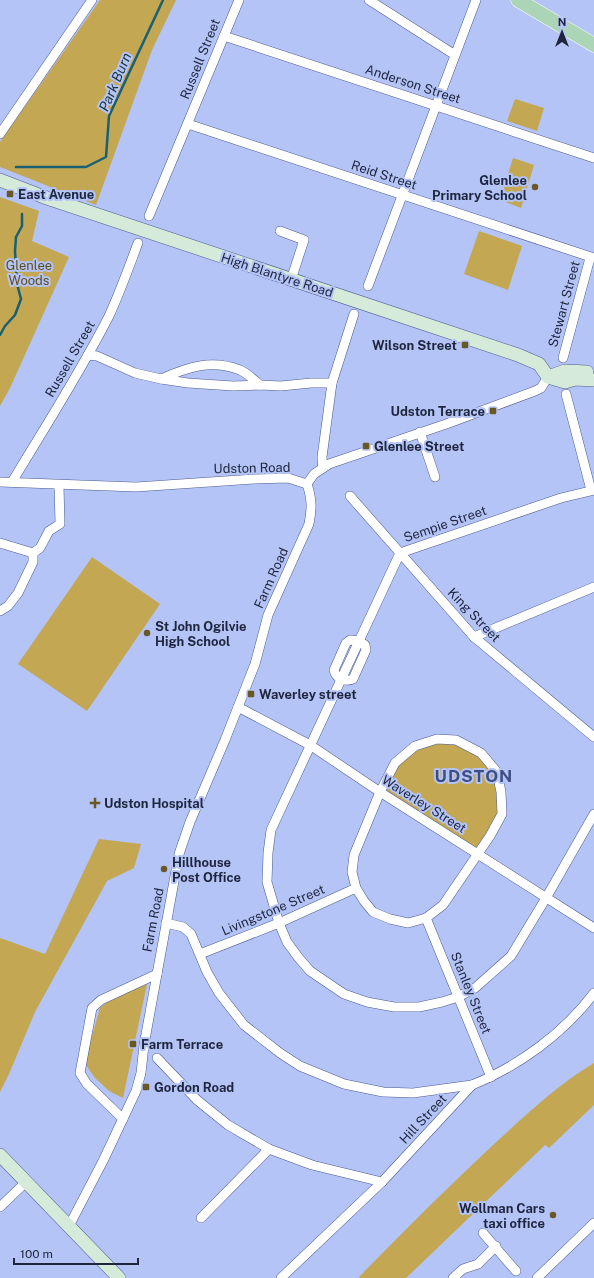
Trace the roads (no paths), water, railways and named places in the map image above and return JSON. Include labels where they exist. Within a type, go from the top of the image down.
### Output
[{"type":"main road","points":[[518,0],[594,45]]},
{"type":"main road","name":"High Blantyre Road","points":[[0,180],[44,197],[522,356],[539,364],[548,377]]},
{"type":"main road","points":[[548,377],[565,371],[594,372]]},
{"type":"main road","points":[[548,377],[565,382],[575,380],[594,380]]},
{"type":"main road","points":[[0,1155],[119,1278]]},
{"type":"street","points":[[0,134],[92,0]]},
{"type":"street","name":"Russell Street","points":[[149,216],[239,0]]},
{"type":"street","points":[[369,0],[455,55]]},
{"type":"street","points":[[368,286],[476,0]]},
{"type":"street","name":"Anderson Street","points":[[224,36],[594,158]]},
{"type":"street","name":"Reid Street","points":[[188,124],[592,258]]},
{"type":"street","points":[[280,231],[304,240],[291,280]]},
{"type":"street","name":"Russell Street","points":[[12,482],[88,355],[109,315],[129,270],[138,242]]},
{"type":"street","name":"Stewart Street","points":[[563,358],[592,258]]},
{"type":"street","points":[[323,468],[322,457],[332,383],[354,314]]},
{"type":"street","points":[[88,355],[97,356],[135,373],[188,383],[233,386],[281,386],[311,383],[332,383]]},
{"type":"street","points":[[161,379],[181,370],[205,364],[219,365],[241,370],[260,385]]},
{"type":"street","name":"Udston Road","points":[[0,482],[136,487],[288,478],[307,484],[314,474],[329,464],[449,423],[535,391],[540,388],[548,377]]},
{"type":"street","points":[[566,394],[592,490]]},
{"type":"street","points":[[420,432],[435,477]]},
{"type":"street","name":"Farm Road","points":[[69,1226],[136,1091],[141,1072],[156,974],[179,854],[190,822],[226,740],[254,664],[268,616],[309,524],[312,499],[307,484]]},
{"type":"street","points":[[33,553],[40,548],[48,531],[60,524],[60,485]]},
{"type":"street","name":"Sempie Street","points":[[592,490],[561,498],[400,553],[271,830],[268,853],[267,882],[278,923],[287,942],[310,971],[344,994],[367,1002],[394,1007],[419,1007],[458,997],[475,988],[511,956],[594,814]]},
{"type":"street","name":"King Street","points":[[350,496],[474,637],[594,737]]},
{"type":"street","points":[[0,543],[33,553]]},
{"type":"street","points":[[0,617],[0,612],[8,606],[18,593],[33,562],[33,553]]},
{"type":"street","points":[[474,637],[594,587]]},
{"type":"street","name":"Waverley Street","points":[[238,707],[310,745],[380,792],[594,928]]},
{"type":"street","points":[[437,739],[456,740],[481,753],[497,772],[501,792],[502,814],[479,854],[443,906],[426,918],[408,923],[384,917],[373,912],[364,902],[356,888],[352,872],[354,854],[380,792],[395,763],[415,746],[437,739]]},
{"type":"street","name":"Livingstone Street","points":[[200,954],[278,923],[356,888]]},
{"type":"street","name":"Stanley Street","points":[[426,918],[491,1077]]},
{"type":"street","points":[[166,923],[183,928],[191,934],[219,993],[244,1025],[280,1053],[300,1066],[344,1084],[383,1092],[413,1093],[472,1085]]},
{"type":"street","points":[[123,1119],[87,1084],[80,1073],[92,1008],[101,1000],[156,974]]},
{"type":"street","name":"Hill Street","points":[[281,1278],[382,1182],[472,1085],[491,1077],[528,1055],[554,1035],[583,1007],[594,993]]},
{"type":"street","points":[[157,1058],[196,1100],[228,1125],[269,1149],[312,1165],[382,1182]]},
{"type":"street","points":[[201,1218],[269,1149]]},
{"type":"street","points":[[0,1207],[26,1182]]},
{"type":"street","points":[[537,1278],[594,1223]]},
{"type":"street","points":[[483,1233],[496,1246],[516,1271]]},
{"type":"street","points":[[453,1278],[463,1269],[478,1264],[496,1246]]},
{"type":"waterway","name":"Park Burn","points":[[16,167],[86,167],[106,157],[109,116],[163,0]]},
{"type":"waterway","points":[[0,335],[5,326],[15,315],[21,299],[17,284],[15,251],[16,237],[22,226],[22,214]]},
{"type":"place","name":"Glenlee Primary School","points":[[535,187]]},
{"type":"place","name":"East Avenue","points":[[10,194]]},
{"type":"place","name":"Wilson Street","points":[[465,345]]},
{"type":"place","name":"Udston Terrace","points":[[493,411]]},
{"type":"place","name":"Glenlee Street","points":[[366,446]]},
{"type":"place","name":"St John Ogilvie High School","points":[[147,633]]},
{"type":"place","name":"Waverley street","points":[[251,694]]},
{"type":"place","name":"Udston Hospital","points":[[95,803]]},
{"type":"place","name":"Hillhouse Post Office","points":[[164,869]]},
{"type":"place","name":"Farm Terrace","points":[[133,1044]]},
{"type":"place","name":"Gordon Road","points":[[146,1087]]},
{"type":"place","name":"Wellman Cars taxi office","points":[[553,1215]]},
{"type":"district","name":"UDSTON","points":[[474,776]]},
{"type":"park label","name":"Glenlee Woods","points":[[29,272]]}]
